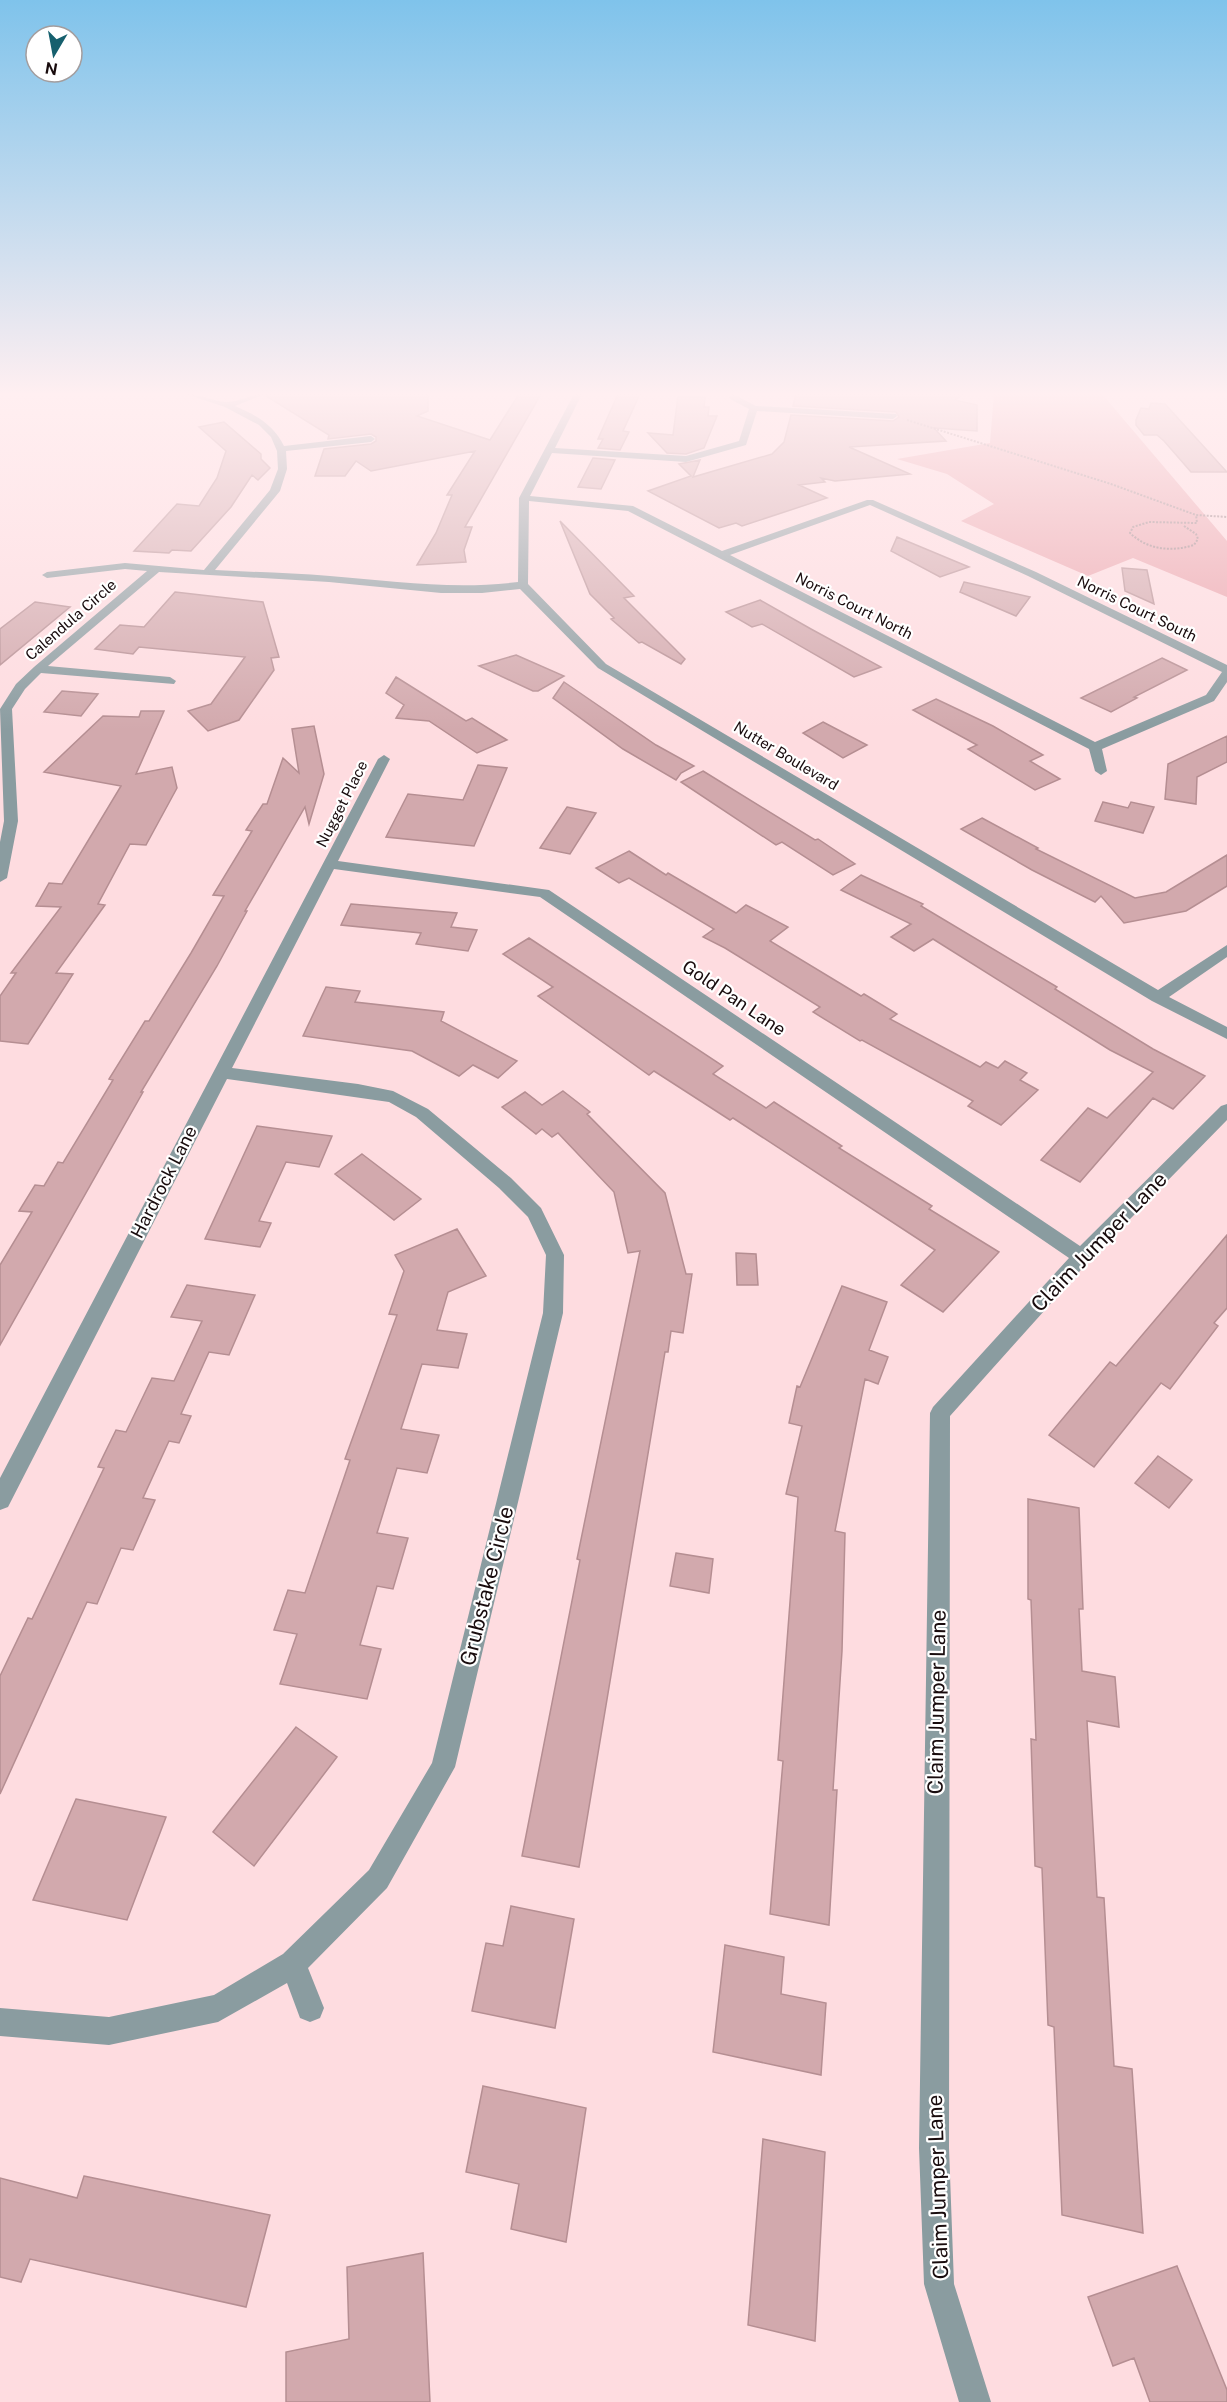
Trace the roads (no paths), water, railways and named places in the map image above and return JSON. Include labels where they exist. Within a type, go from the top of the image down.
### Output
[{"type":"street","points":[[207,573],[262,506]]},
{"type":"street","points":[[47,575],[125,566],[329,579],[441,590],[482,590],[523,585],[524,506]]},
{"type":"street","name":"Norris Court North","points":[[610,506],[630,508],[1095,747]]},
{"type":"street","name":"Norris Court South","points":[[722,555],[849,506]]},
{"type":"street","name":"Norris Court South","points":[[887,506],[1032,574],[1227,672]]},
{"type":"street","name":"Calendula Circle","points":[[0,878],[10,821],[6,709],[20,687],[38,669],[156,568]]},
{"type":"street","name":"Nutter Boulevard","points":[[523,585],[602,666],[1158,997],[1227,1034]]},
{"type":"street","points":[[38,669],[170,681]]},
{"type":"street","points":[[1101,771],[1095,747],[1210,698],[1227,672]]},
{"type":"street","name":"Nugget Place","points":[[329,864],[384,759]]},
{"type":"street","name":"Hardrock Lane","points":[[0,1500],[329,864]]},
{"type":"street","name":"Gold Pan Lane","points":[[329,864],[544,893],[1081,1257]]},
{"type":"street","points":[[1158,997],[1227,950]]},
{"type":"street","name":"Grubstake Circle","points":[[0,2022],[110,2031],[218,2008],[293,1964],[378,1879],[443,1767],[553,1312],[555,1255],[535,1213],[513,1191],[422,1113],[393,1097],[358,1090],[221,1072]]},
{"type":"street","name":"Claim Jumper Lane","points":[[975,2402],[939,2284],[934,2148],[940,1413],[1081,1257],[1227,1110]]},
{"type":"street","points":[[293,1964],[310,2008]]}]
